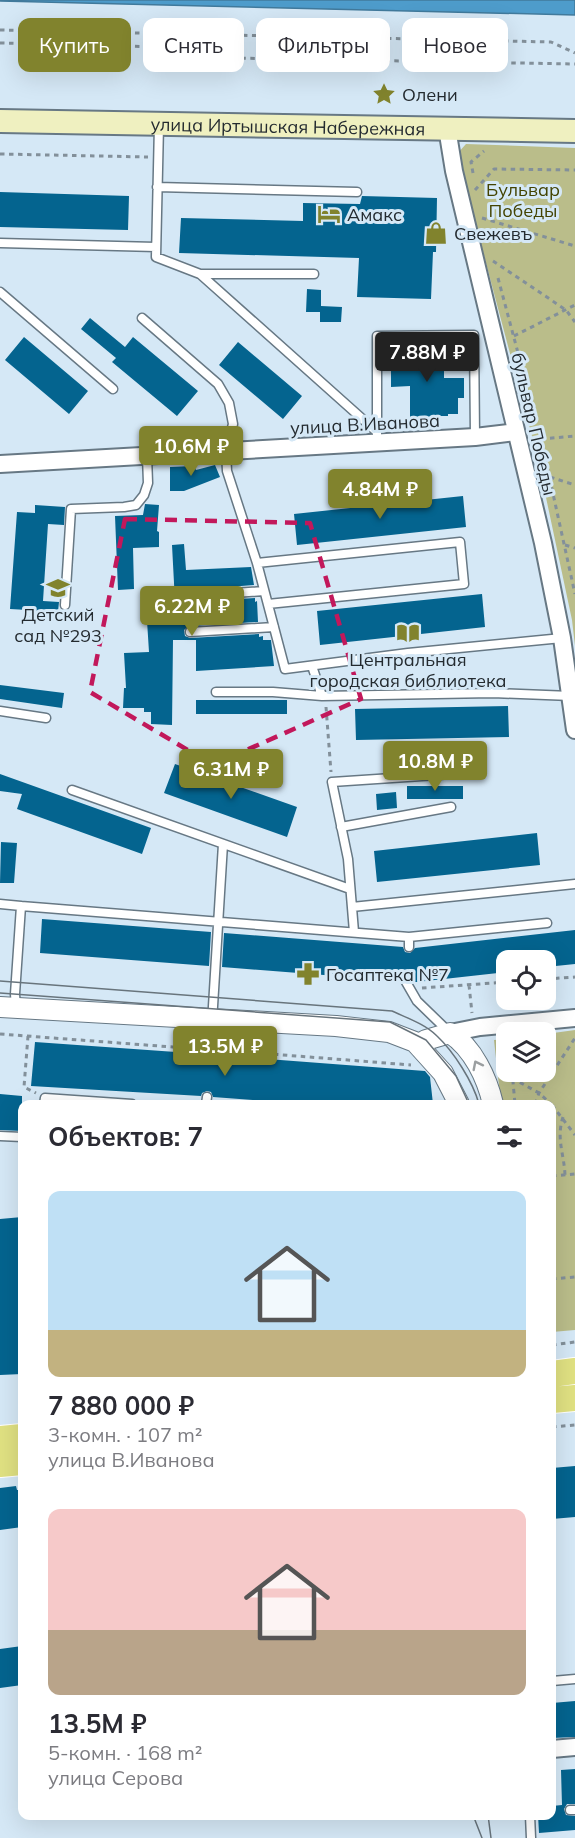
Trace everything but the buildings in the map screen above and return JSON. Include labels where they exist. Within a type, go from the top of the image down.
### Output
[{"type":"main road","name":"улица Иртышская Набережная","points":[[0,121],[575,131]]},
{"type":"main road","points":[[556,1373],[575,1371]]},
{"type":"main road","points":[[556,1400],[575,1398]]},
{"type":"main road","points":[[0,1439],[18,1437]]},
{"type":"main road","points":[[0,1464],[18,1462]]},
{"type":"street","name":"бульвар Победы","points":[[447,128],[454,171],[543,543],[562,638],[575,730]]},
{"type":"street","name":"улица В.Иванова","points":[[0,464],[226,451],[377,437],[475,437],[516,432]]},
{"type":"street","points":[[8,1008],[336,1026],[399,1034],[419,1045],[443,1073],[457,1100]]},
{"type":"street","points":[[419,1045],[426,1040],[473,1028],[575,1018]]},
{"type":"street","points":[[450,1033],[467,1047],[491,1100]]},
{"type":"street","points":[[556,1749],[575,1747]]},
{"type":"lane","points":[[159,125],[156,257],[200,274],[314,274]]},
{"type":"lane","points":[[158,187],[357,192]]},
{"type":"lane","points":[[0,243],[156,247]]},
{"type":"lane","points":[[200,274],[377,437]]},
{"type":"lane","points":[[0,292],[113,389]]},
{"type":"lane","points":[[142,318],[218,384],[229,403],[233,424],[226,451],[227,471],[257,563],[285,669],[408,653],[562,638]]},
{"type":"lane","points":[[377,437],[377,336],[474,335],[475,437]]},
{"type":"lane","points":[[64,605],[71,508],[136,505],[144,495],[148,483],[147,456]]},
{"type":"lane","points":[[257,563],[460,542],[464,584],[268,604]]},
{"type":"lane","points":[[190,596],[264,591]]},
{"type":"lane","points":[[190,632],[274,627]]},
{"type":"lane","points":[[312,666],[322,696]]},
{"type":"lane","points":[[216,692],[273,692],[322,696],[493,693],[571,696]]},
{"type":"lane","points":[[0,711],[46,718]]},
{"type":"lane","points":[[354,932],[348,859],[332,782],[466,773]]},
{"type":"lane","points":[[72,790],[350,889]]},
{"type":"lane","points":[[341,827],[451,807]]},
{"type":"lane","points":[[210,1055],[223,844]]},
{"type":"lane","points":[[352,907],[575,884]]},
{"type":"lane","points":[[0,904],[409,937],[547,923]]},
{"type":"lane","points":[[8,1008],[15,994],[21,906]]},
{"type":"lane","points":[[409,937],[409,947]]},
{"type":"lane","points":[[408,985],[417,1001],[450,1033]]},
{"type":"lane","points":[[0,1136],[18,1137]]},
{"type":"lane","points":[[556,1681],[575,1680]]},
{"type":"lane","points":[[530,1820],[531,1838]]},
{"type":"path","points":[[0,30],[551,42],[575,53]]},
{"type":"path","points":[[0,43],[201,48],[231,58],[575,64]]},
{"type":"path","points":[[477,200],[471,162],[484,151]]},
{"type":"path","points":[[0,154],[159,157]]},
{"type":"path","points":[[474,191],[494,169],[575,170]]},
{"type":"path","points":[[479,209],[484,229]]},
{"type":"path","points":[[482,218],[575,246]]},
{"type":"path","points":[[575,322],[566,310],[493,261],[541,439],[575,594]]},
{"type":"path","points":[[514,336],[575,305]]},
{"type":"path","points":[[541,439],[575,436]]},
{"type":"path","points":[[550,477],[575,485]]},
{"type":"path","points":[[565,545],[575,548]]},
{"type":"path","points":[[322,696],[328,712],[332,782]]},
{"type":"path","points":[[556,978],[575,977]]},
{"type":"path","points":[[408,985],[496,983]]},
{"type":"path","points":[[469,984],[473,1028]]},
{"type":"path","points":[[28,1036],[24,1086],[44,1100]]},
{"type":"path","points":[[536,1100],[575,1038]]},
{"type":"path","points":[[512,1082],[515,1100]]},
{"type":"path","points":[[519,1082],[547,1100]]},
{"type":"path","points":[[556,1109],[575,1135]]},
{"type":"path","points":[[563,1117],[558,1138],[565,1175]]},
{"type":"path","points":[[556,1176],[575,1174]]},
{"type":"path","points":[[556,1279],[575,1277]]},
{"type":"path","points":[[556,1344],[575,1342]]},
{"type":"path","points":[[556,1427],[575,1425]]},
{"type":"highlighted area","points":[[125,519],[310,523],[361,699],[213,765],[90,692]]},
{"type":"green space","name":"Бульвар Победы","points":[[466,144],[575,148],[575,646],[572,620],[537,455],[457,154]]},
{"type":"green space","points":[[575,1030],[575,1330],[556,1332],[556,1100],[501,1100],[499,1082],[556,1082],[556,1033]]},
{"type":"water","points":[[575,0],[575,15],[0,1]]},
{"type":"tram line","points":[[0,981],[392,1011],[427,1028],[437,1036],[468,1077],[478,1100]]},
{"type":"tram line","points":[[0,993],[390,1022],[426,1040],[456,1076],[467,1100]]},
{"type":"tram line","points":[[475,1820],[482,1838]]},
{"type":"tram line","points":[[489,1820],[491,1838]]},
{"type":"place","name":"Олени","points":[[384,94]]},
{"type":"place","name":"Амакс","points":[[329,214]]},
{"type":"place","name":"Свежевъ","points":[[436,233]]},
{"type":"place","name":"Детский сад №293","points":[[58,588]]},
{"type":"place","name":"Центральная городская библиотека","points":[[408,633]]},
{"type":"place","name":"Госаптека №7","points":[[308,974]]}]
